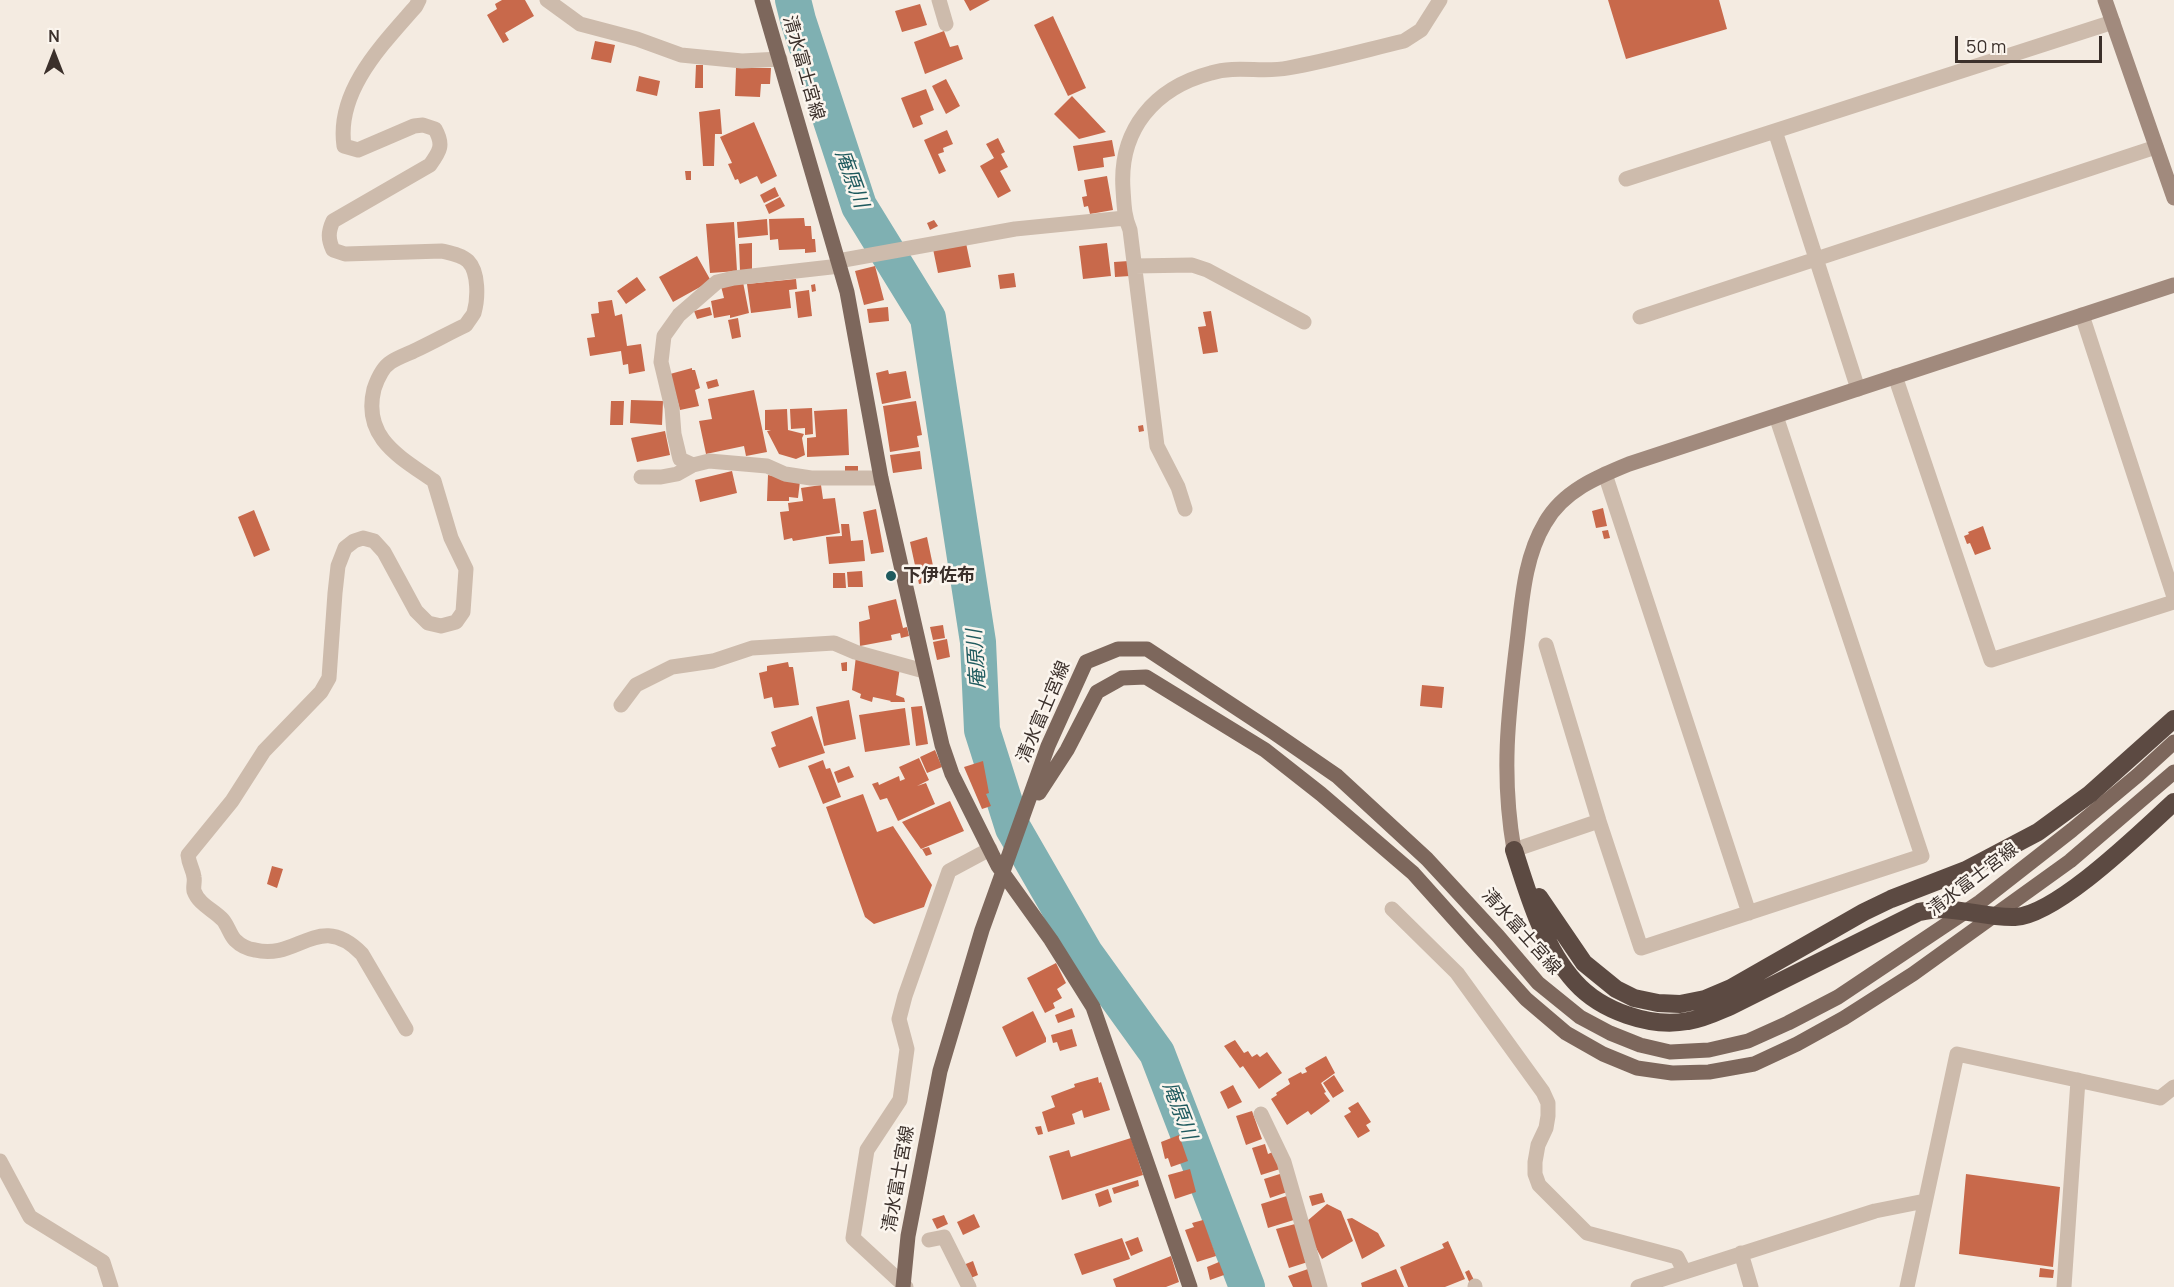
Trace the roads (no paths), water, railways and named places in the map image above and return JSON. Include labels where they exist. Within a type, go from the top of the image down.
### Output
[{"type":"highway","points":[[1514,850],[1536,893],[1584,963],[1601,978],[1634,998],[1658,1003],[1680,1004],[1705,999],[1731,988],[1864,912],[1890,899],[1966,870],[2038,832],[2073,807],[2174,719]]},
{"type":"highway","points":[[1514,850],[1549,942],[1576,983],[1595,999],[1638,1018],[1663,1022],[1687,1022],[1710,1015],[1919,912],[1939,909],[2015,917],[2031,914],[2047,907],[2112,857],[2174,802]]},
{"type":"main road","name":"清水富士宮線","points":[[762,0],[847,292],[881,478],[924,671],[948,764],[998,866],[1051,940],[1093,1007],[1190,1287]]},
{"type":"main road","name":"清水富士宮線","points":[[904,1287],[908,1236],[940,1071],[982,930],[1026,813],[1048,746],[1086,662],[1118,649],[1147,649],[1337,776],[1427,859],[1538,983],[1580,1017],[1610,1033],[1640,1045],[1670,1052],[1708,1050],[1748,1041],[1838,997],[1980,902],[2080,823],[2174,742]]},
{"type":"main road","name":"清水富士宮線","points":[[1026,813],[1067,750],[1097,692],[1122,678],[1146,677],[1265,750],[1321,794],[1413,873],[1526,999],[1566,1033],[1603,1054],[1637,1068],[1671,1073],[1709,1072],[1754,1064],[1797,1044],[1913,975],[2061,868],[2174,772]]},
{"type":"street","points":[[406,1029],[362,954],[347,941],[327,935],[308,939],[277,952],[263,952],[248,949],[235,940],[224,921],[200,901],[193,890],[194,877],[189,867],[188,855],[232,801],[264,751],[321,692],[329,678],[335,593],[339,566],[345,548],[363,538],[374,541],[384,552],[416,611],[428,623],[441,626],[456,622],[463,612],[466,569],[451,538],[434,481],[393,453],[383,442],[376,431],[373,395],[376,381],[390,362],[466,325],[474,313],[476,289],[474,271],[468,261],[456,254],[442,251],[345,254],[333,250],[328,241],[328,231],[333,221],[430,165],[439,153],[441,140],[435,129],[423,125],[414,126],[358,150],[344,146],[342,131],[357,81],[376,51],[419,0]]},
{"type":"street","points":[[547,0],[580,24],[638,39],[681,55],[742,61],[780,59]]},
{"type":"street","points":[[939,0],[946,24]]},
{"type":"street","points":[[1185,509],[1178,487],[1157,446],[1130,230],[1125,219],[1122,170],[1129,141],[1141,116],[1159,98],[1183,84],[1211,73],[1236,68],[1286,69],[1404,41],[1421,30],[1440,0]]},
{"type":"street","points":[[2105,0],[2174,198]]},
{"type":"street","points":[[1626,179],[2113,22]]},
{"type":"street","points":[[1775,131],[1858,389]]},
{"type":"street","points":[[1640,317],[2156,147]]},
{"type":"street","points":[[693,465],[680,459],[674,434],[672,408],[661,362],[664,336],[679,315],[717,282],[839,263],[1015,229],[1125,219]]},
{"type":"street","points":[[1135,266],[1192,265],[1207,270],[1304,322]]},
{"type":"street","points":[[1599,821],[1514,850],[1507,800],[1506,731],[1527,567],[1545,522],[1560,504],[1580,487],[1605,474],[2174,285]]},
{"type":"street","points":[[2082,315],[2174,597]]},
{"type":"street","points":[[1895,376],[1991,660],[2174,602]]},
{"type":"street","points":[[1546,645],[1599,821],[1641,948],[1922,856],[1776,416]]},
{"type":"street","points":[[641,477],[661,477],[677,474],[693,465],[709,461],[728,461],[767,466],[785,474],[811,478],[881,478]]},
{"type":"street","points":[[1605,474],[1749,914]]},
{"type":"street","points":[[621,705],[636,685],[672,667],[713,662],[752,648],[834,644],[924,671]]},
{"type":"street","points":[[904,1287],[853,1238],[867,1150],[900,1100],[907,1049],[899,1019],[949,871],[990,849]]},
{"type":"street","points":[[1392,909],[1456,973],[1543,1092],[1548,1103],[1548,1116],[1535,1161],[1535,1174],[1539,1185],[1587,1233],[1677,1257],[1684,1271]]},
{"type":"street","points":[[1906,1287],[1957,1054],[2160,1098],[2174,1087]]},
{"type":"street","points":[[2064,1287],[2078,1080]]},
{"type":"street","points":[[1261,1114],[1284,1161],[1320,1287]]},
{"type":"street","points":[[0,1161],[30,1217],[103,1262],[111,1287]]},
{"type":"street","points":[[1638,1287],[1875,1211],[1925,1201]]},
{"type":"street","points":[[929,1240],[944,1237],[969,1287]]},
{"type":"street","points":[[1741,1253],[1751,1287]]},
{"type":"waterway","name":"庵原川","points":[[793,0],[859,206],[928,318],[978,642],[982,730],[1013,828],[1085,953],[1157,1053],[1247,1287]]},
{"type":"place","name":"下伊佐布","points":[[891,576]]}]
